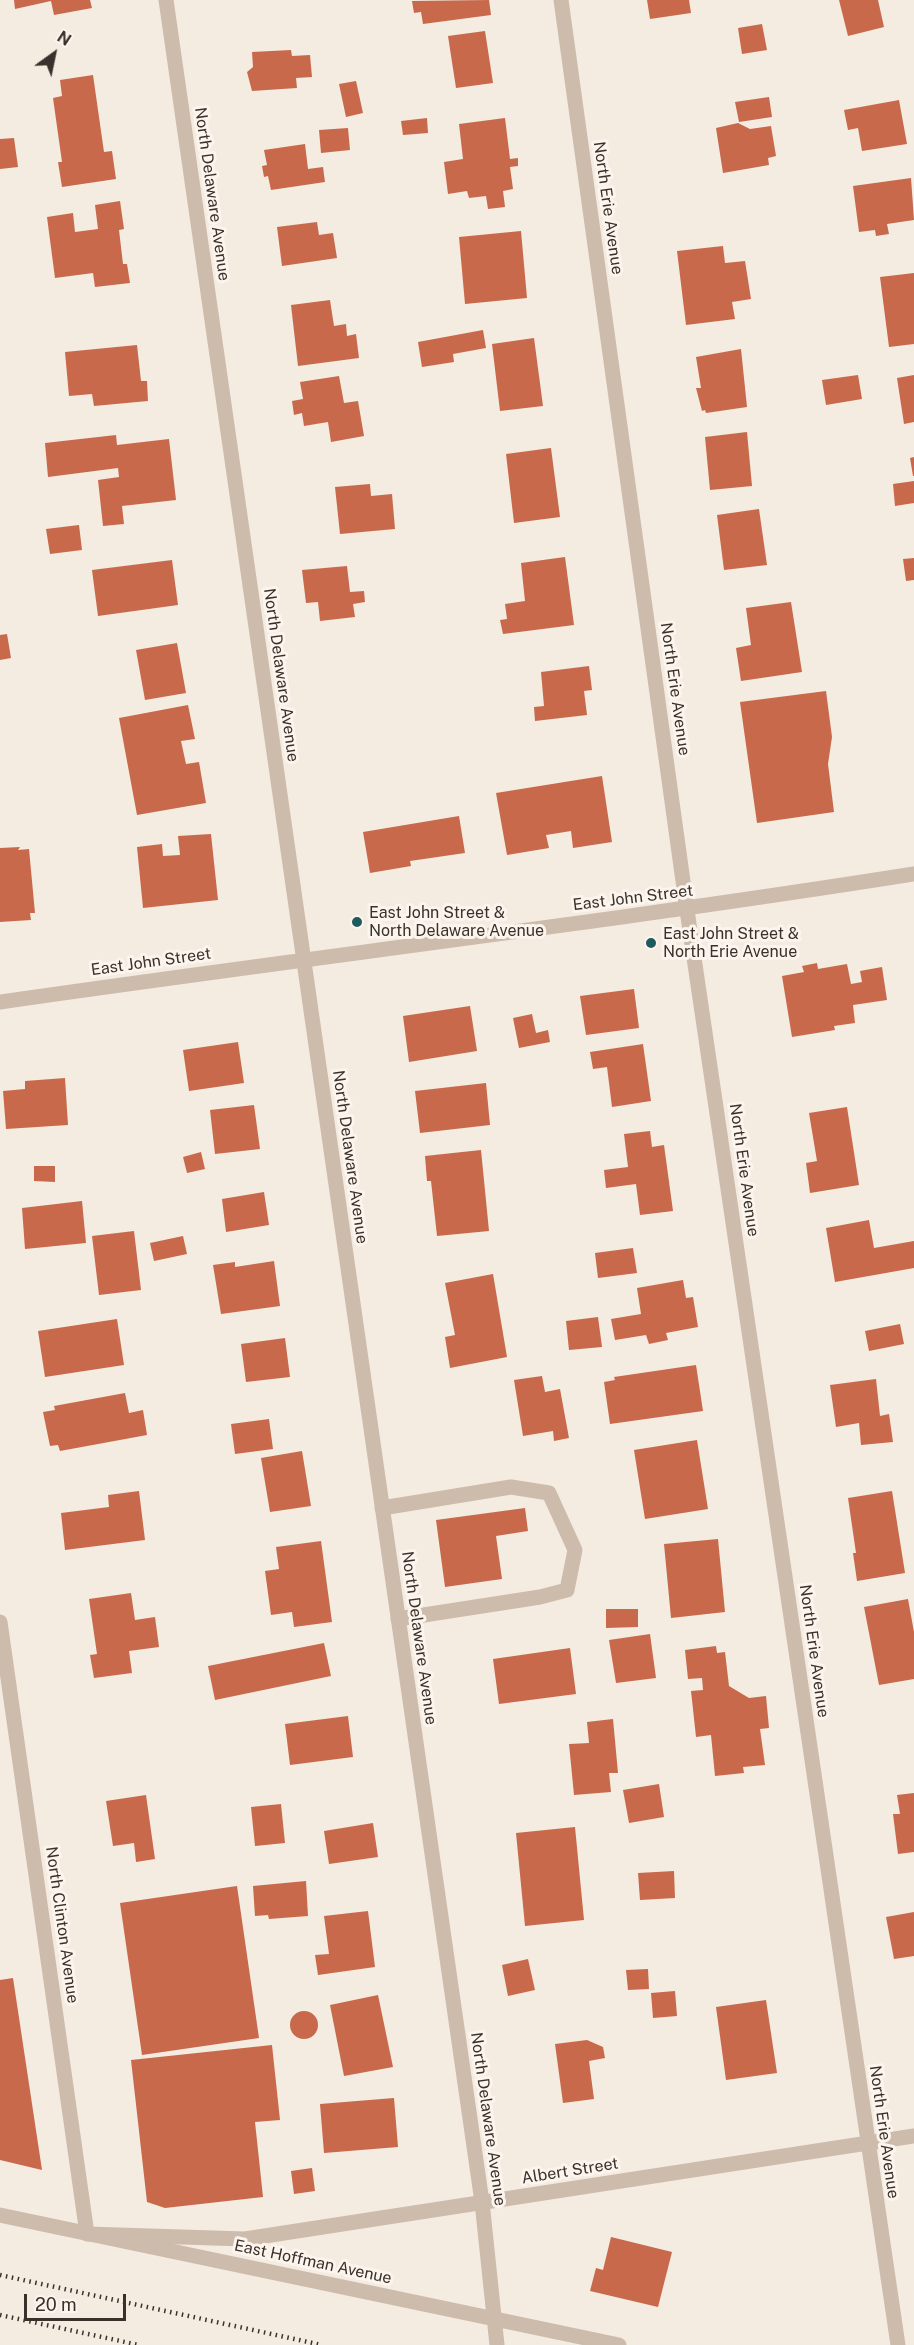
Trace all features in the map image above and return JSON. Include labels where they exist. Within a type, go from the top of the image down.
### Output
[{"type":"street","name":"North Delaware Avenue","points":[[166,0],[482,2202],[498,2345]]},
{"type":"street","name":"North Erie Avenue","points":[[561,0],[687,910],[898,2345]]},
{"type":"street","name":"East John Street","points":[[0,1002],[303,958],[687,910],[914,874]]},
{"type":"street","points":[[382,1508],[511,1487],[549,1493],[575,1550],[567,1590],[540,1597],[398,1619]]},
{"type":"street","name":"North Clinton Avenue","points":[[0,1622],[87,2234]]},
{"type":"street","name":"Albert Street","points":[[87,2234],[245,2239],[914,2136]]},
{"type":"street","name":"East Hoffman Avenue","points":[[0,2215],[619,2345]]},
{"type":"building","points":[[14,0],[90,0],[92,8],[54,15],[51,1],[15,9]]},
{"type":"building","points":[[489,0],[491,15],[423,24],[421,12],[414,13],[412,1]]},
{"type":"building","points":[[647,0],[689,0],[691,13],[650,19]]},
{"type":"building","points":[[839,0],[878,0],[884,27],[848,36]]},
{"type":"building","points":[[762,24],[767,50],[742,54],[738,28]]},
{"type":"building","points":[[485,31],[493,83],[456,88],[448,36]]},
{"type":"building","points":[[291,50],[292,56],[310,55],[312,77],[296,78],[297,88],[252,91],[247,72],[253,67],[252,52]]},
{"type":"building","points":[[93,75],[104,152],[112,151],[116,179],[62,187],[58,162],[62,162],[53,98],[62,96],[60,80]]},
{"type":"building","points":[[356,81],[363,113],[346,117],[339,84]]},
{"type":"building","points":[[769,97],[772,117],[739,122],[735,102]]},
{"type":"building","points":[[899,100],[907,144],[862,151],[858,128],[848,130],[844,110]]},
{"type":"building","points":[[427,118],[428,133],[403,135],[401,121]]},
{"type":"building","points":[[505,118],[510,159],[518,158],[518,166],[510,167],[513,189],[503,191],[505,207],[488,209],[486,196],[469,198],[467,191],[448,194],[444,162],[463,159],[459,124]]},
{"type":"building","points":[[738,123],[750,129],[771,126],[776,156],[768,158],[769,165],[723,173],[716,128]]},
{"type":"building","points":[[348,128],[350,150],[321,153],[319,130]]},
{"type":"building","points":[[14,138],[18,167],[0,169],[0,139]]},
{"type":"building","points":[[305,144],[308,169],[323,167],[325,182],[271,190],[268,176],[264,177],[262,166],[267,165],[264,150]]},
{"type":"building","points":[[911,178],[914,220],[887,224],[889,234],[876,236],[875,230],[859,232],[853,186]]},
{"type":"building","points":[[120,201],[124,229],[119,230],[123,264],[127,264],[130,283],[95,287],[93,273],[55,278],[47,217],[73,213],[75,232],[98,229],[95,205]]},
{"type":"building","points":[[317,222],[319,235],[333,233],[337,258],[282,266],[277,227]]},
{"type":"building","points":[[521,231],[527,298],[465,304],[459,237]]},
{"type":"building","points":[[723,246],[725,263],[745,261],[751,299],[732,302],[735,319],[686,325],[677,251]]},
{"type":"building","points":[[914,273],[914,344],[889,347],[880,277]]},
{"type":"building","points":[[330,300],[334,326],[346,324],[347,336],[356,334],[359,358],[298,366],[291,305]]},
{"type":"building","points":[[483,330],[486,348],[453,354],[454,362],[422,367],[418,342]]},
{"type":"building","points":[[534,338],[543,406],[500,411],[492,344]]},
{"type":"building","points":[[137,345],[141,381],[147,381],[148,401],[94,406],[92,394],[69,396],[65,352]]},
{"type":"building","points":[[741,349],[747,407],[706,413],[705,410],[702,411],[696,388],[701,388],[696,357]]},
{"type":"building","points":[[858,375],[862,399],[826,405],[822,380]]},
{"type":"building","points":[[914,375],[914,422],[904,424],[897,378]]},
{"type":"building","points":[[339,376],[344,403],[358,401],[364,436],[331,442],[328,422],[304,426],[302,413],[294,415],[292,401],[303,399],[300,382]]},
{"type":"building","points":[[747,432],[752,486],[710,490],[705,437]]},
{"type":"building","points":[[116,435],[117,445],[169,439],[176,500],[122,506],[124,524],[103,526],[98,480],[119,477],[118,468],[48,477],[45,443]]},
{"type":"building","points":[[551,448],[560,517],[514,523],[506,454]]},
{"type":"building","points":[[914,457],[914,476],[913,476],[910,458]]},
{"type":"building","points":[[914,481],[914,503],[895,506],[893,484]]},
{"type":"building","points":[[370,484],[371,496],[392,494],[395,529],[340,534],[335,487]]},
{"type":"building","points":[[759,509],[767,565],[724,570],[717,515]]},
{"type":"building","points":[[79,525],[82,550],[50,554],[46,529]]},
{"type":"building","points":[[565,557],[574,625],[503,634],[500,620],[507,619],[505,604],[525,601],[521,563]]},
{"type":"building","points":[[914,558],[914,580],[906,581],[903,559]]},
{"type":"building","points":[[172,560],[178,605],[98,616],[92,570]]},
{"type":"building","points":[[347,566],[350,592],[364,591],[365,602],[353,604],[355,617],[320,621],[318,602],[306,603],[302,570]]},
{"type":"building","points":[[791,602],[802,672],[741,681],[736,648],[751,645],[746,608]]},
{"type":"building","points":[[7,634],[11,658],[0,660],[0,635]]},
{"type":"building","points":[[177,643],[186,693],[145,700],[136,650]]},
{"type":"building","points":[[589,666],[592,690],[584,691],[587,715],[535,721],[534,707],[544,706],[541,672]]},
{"type":"building","points":[[826,691],[832,737],[828,764],[834,812],[757,823],[740,702]]},
{"type":"building","points":[[188,705],[195,739],[181,741],[186,764],[199,762],[206,803],[137,815],[119,718]]},
{"type":"building","points":[[602,776],[612,842],[573,848],[571,831],[546,835],[549,848],[507,855],[496,793]]},
{"type":"building","points":[[459,816],[465,853],[410,861],[411,866],[370,873],[363,832]]},
{"type":"building","points":[[211,834],[218,900],[143,908],[137,847],[162,844],[163,856],[180,855],[178,836]]},
{"type":"building","points":[[20,847],[18,850],[29,849],[35,913],[30,913],[31,920],[0,922],[0,848]]},
{"type":"building","points":[[817,963],[818,969],[847,964],[851,984],[862,982],[860,971],[882,967],[887,1000],[853,1005],[855,1023],[834,1026],[835,1030],[792,1037],[782,976],[804,972],[802,966]]},
{"type":"building","points":[[634,989],[639,1028],[586,1035],[580,996]]},
{"type":"building","points":[[470,1006],[477,1051],[409,1062],[403,1016]]},
{"type":"building","points":[[532,1014],[536,1033],[548,1030],[550,1042],[519,1048],[513,1018]]},
{"type":"building","points":[[238,1042],[244,1083],[189,1091],[183,1050]]},
{"type":"building","points":[[643,1044],[651,1101],[612,1107],[607,1067],[593,1069],[590,1052]]},
{"type":"building","points":[[65,1078],[68,1125],[6,1129],[3,1091],[25,1089],[25,1081]]},
{"type":"building","points":[[486,1083],[490,1125],[420,1133],[415,1091]]},
{"type":"building","points":[[254,1105],[260,1149],[215,1154],[210,1110]]},
{"type":"building","points":[[847,1107],[859,1185],[810,1193],[806,1163],[817,1161],[809,1113]]},
{"type":"building","points":[[650,1131],[652,1147],[664,1145],[673,1211],[640,1215],[636,1184],[606,1188],[604,1170],[628,1167],[624,1134]]},
{"type":"building","points":[[481,1150],[489,1231],[437,1236],[431,1181],[427,1181],[425,1156]]},
{"type":"building","points":[[201,1152],[205,1169],[187,1173],[183,1157]]},
{"type":"building","points":[[34,1166],[55,1166],[55,1182],[34,1181]]},
{"type":"building","points":[[264,1192],[269,1225],[226,1232],[222,1199]]},
{"type":"building","points":[[82,1201],[86,1243],[25,1249],[22,1208]]},
{"type":"building","points":[[869,1220],[874,1248],[914,1241],[914,1268],[835,1282],[826,1228]]},
{"type":"building","points":[[134,1231],[141,1290],[99,1295],[92,1236]]},
{"type":"building","points":[[183,1236],[187,1254],[154,1261],[150,1243]]},
{"type":"building","points":[[633,1248],[637,1273],[598,1278],[595,1253]]},
{"type":"building","points":[[274,1261],[280,1306],[221,1314],[213,1265],[235,1262],[235,1267]]},
{"type":"building","points":[[493,1274],[507,1357],[450,1368],[445,1337],[455,1335],[445,1283]]},
{"type":"building","points":[[683,1280],[686,1298],[693,1297],[698,1327],[666,1333],[668,1340],[649,1344],[646,1335],[615,1340],[611,1319],[641,1314],[637,1288]]},
{"type":"building","points":[[598,1317],[602,1347],[569,1350],[566,1321]]},
{"type":"building","points":[[117,1319],[124,1365],[45,1377],[38,1331]]},
{"type":"building","points":[[900,1324],[904,1344],[869,1351],[865,1331]]},
{"type":"building","points":[[285,1338],[290,1377],[246,1382],[241,1344]]},
{"type":"building","points":[[696,1365],[703,1411],[610,1424],[604,1382],[615,1380],[614,1377]]},
{"type":"building","points":[[542,1376],[545,1392],[560,1389],[569,1438],[554,1441],[553,1431],[523,1436],[514,1380]]},
{"type":"building","points":[[876,1379],[880,1416],[889,1414],[893,1442],[861,1445],[859,1423],[836,1427],[830,1385]]},
{"type":"building","points":[[125,1393],[129,1413],[143,1410],[147,1435],[60,1451],[58,1445],[50,1446],[43,1412],[55,1410],[54,1406]]},
{"type":"building","points":[[269,1419],[273,1449],[235,1454],[231,1424]]},
{"type":"building","points":[[697,1440],[708,1509],[645,1519],[634,1450]]},
{"type":"building","points":[[302,1451],[311,1506],[270,1512],[261,1458]]},
{"type":"building","points":[[139,1491],[145,1540],[65,1550],[61,1513],[109,1507],[108,1495]]},
{"type":"building","points":[[892,1491],[905,1573],[857,1581],[853,1553],[856,1553],[848,1498]]},
{"type":"building","points":[[525,1508],[528,1531],[496,1536],[502,1579],[445,1587],[436,1520]]},
{"type":"building","points":[[718,1539],[725,1612],[671,1618],[664,1544]]},
{"type":"building","points":[[321,1541],[332,1622],[294,1627],[292,1612],[271,1615],[265,1571],[279,1569],[276,1547]]},
{"type":"building","points":[[131,1593],[135,1620],[155,1617],[159,1647],[129,1651],[132,1673],[94,1678],[90,1655],[97,1654],[89,1599]]},
{"type":"building","points":[[908,1599],[914,1632],[914,1679],[879,1685],[864,1607]]},
{"type":"building","points":[[606,1609],[638,1609],[638,1627],[606,1628]]},
{"type":"building","points":[[650,1634],[656,1678],[616,1683],[609,1640]]},
{"type":"building","points":[[324,1643],[331,1676],[215,1700],[208,1666]]},
{"type":"building","points":[[716,1646],[717,1653],[725,1652],[729,1686],[749,1698],[766,1696],[769,1728],[760,1729],[765,1765],[743,1767],[744,1773],[715,1776],[711,1735],[696,1737],[691,1691],[703,1690],[702,1678],[688,1679],[685,1650]]},
{"type":"building","points":[[570,1648],[576,1694],[499,1704],[493,1659]]},
{"type":"building","points":[[348,1716],[353,1757],[290,1765],[285,1724]]},
{"type":"building","points":[[613,1719],[618,1773],[609,1773],[611,1792],[574,1795],[569,1744],[589,1743],[587,1722]]},
{"type":"building","points":[[659,1784],[664,1817],[629,1823],[623,1790]]},
{"type":"building","points":[[914,1793],[914,1852],[898,1854],[893,1814],[900,1814],[897,1795]]},
{"type":"building","points":[[146,1795],[155,1859],[136,1862],[134,1843],[113,1846],[106,1801]]},
{"type":"building","points":[[281,1804],[285,1843],[255,1846],[251,1807]]},
{"type":"building","points":[[373,1823],[378,1857],[329,1864],[324,1831]]},
{"type":"building","points":[[575,1827],[584,1920],[525,1926],[516,1833]]},
{"type":"building","points":[[674,1871],[675,1898],[640,1900],[638,1873]]},
{"type":"building","points":[[306,1881],[308,1916],[269,1919],[268,1915],[255,1916],[253,1886]]},
{"type":"building","points":[[237,1886],[259,2038],[142,2055],[120,1903]]},
{"type":"building","points":[[368,1911],[375,1967],[318,1975],[315,1955],[329,1954],[324,1916]]},
{"type":"building","points":[[914,1912],[914,1956],[894,1959],[886,1917]]},
{"type":"building","points":[[528,1959],[535,1990],[508,1996],[502,1965]]},
{"type":"building","points":[[648,1969],[649,1989],[628,1990],[626,1970]]},
{"type":"building","points":[[13,1978],[42,2170],[0,2160],[0,1980]]},
{"type":"building","points":[[675,1991],[677,2016],[653,2018],[651,1993]]},
{"type":"building","points":[[378,1995],[393,2067],[344,2076],[330,2005]]},
{"type":"building","points":[[766,2000],[777,2073],[726,2080],[716,2007]]},
{"type":"building","points":[[304,2011],[314,2015],[318,2025],[314,2035],[304,2039],[294,2035],[290,2025],[294,2015]]},
{"type":"building","points":[[587,2040],[603,2047],[605,2058],[589,2061],[594,2099],[563,2103],[555,2044]]},
{"type":"building","points":[[272,2045],[280,2120],[255,2122],[263,2197],[165,2208],[147,2202],[131,2060]]},
{"type":"building","points":[[394,2098],[398,2147],[324,2153],[320,2104]]},
{"type":"building","points":[[312,2168],[315,2191],[294,2194],[291,2171]]},
{"type":"building","points":[[611,2237],[672,2252],[658,2307],[590,2291],[596,2268],[603,2270]]},
{"type":"railway","points":[[0,2275],[322,2345]]},
{"type":"railway","points":[[0,2315],[139,2345]]},
{"type":"place","name":"East John Street & North Delaware Avenue","points":[[357,922]]},
{"type":"place","name":"East John Street & North Erie Avenue","points":[[651,943]]}]
